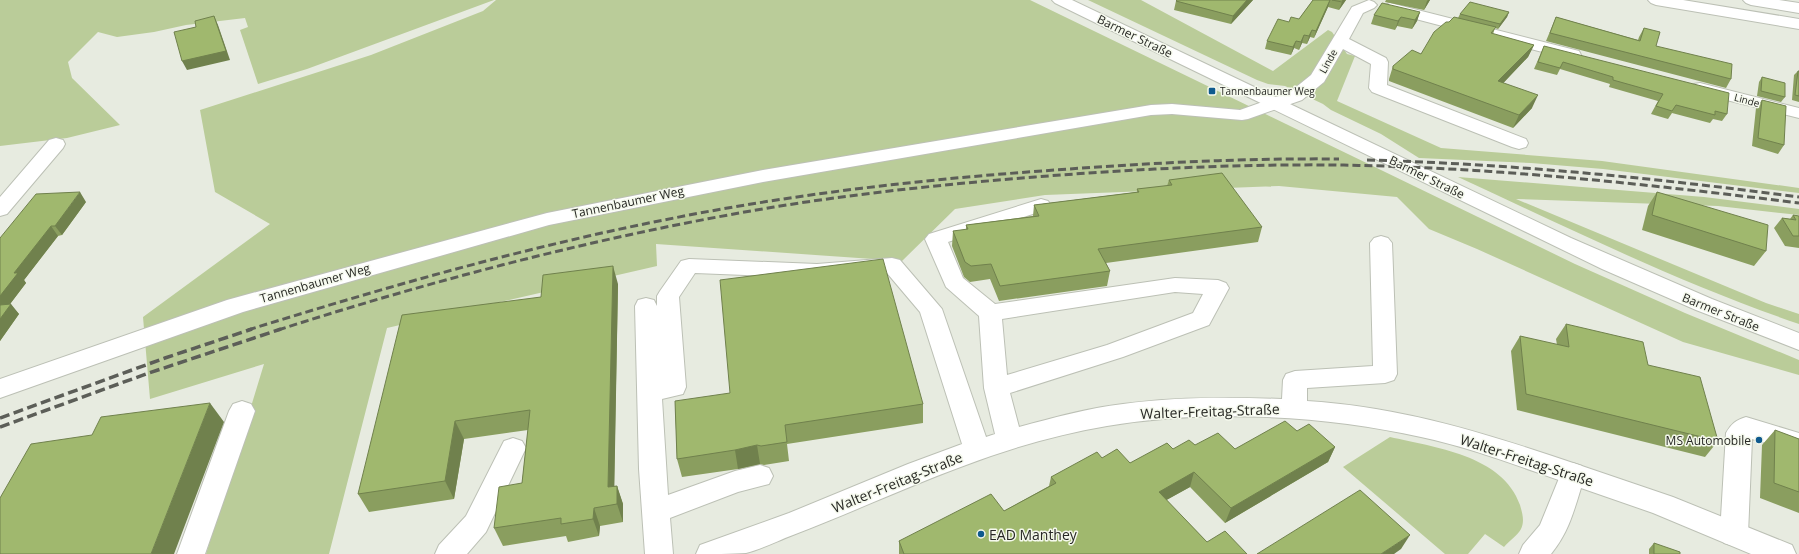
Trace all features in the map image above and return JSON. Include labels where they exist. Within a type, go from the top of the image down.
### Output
[{"type":"main road","name":"Barmer Straße","points":[[1060,0],[1603,261],[1799,342]]},
{"type":"main road","points":[[1352,0],[1430,18],[1591,60]]},
{"type":"main road","points":[[1656,0],[1799,24]]},
{"type":"main road","points":[[1751,0],[1799,8]]},
{"type":"main road","name":"Linde","points":[[1274,104],[1296,96],[1318,78],[1357,10],[1369,5]]},
{"type":"main road","points":[[1339,40],[1380,62],[1378,88],[1519,143]]},
{"type":"main road","name":"Linde","points":[[1684,84],[1799,113]]},
{"type":"main road","name":"Tannenbaumer Weg","points":[[0,389],[235,306],[547,218],[763,176],[1151,110],[1172,109],[1235,115],[1250,113],[1274,104]]},
{"type":"main road","points":[[0,210],[56,144]]},
{"type":"main road","points":[[1009,440],[996,388],[990,313],[954,282],[936,239],[1041,205]]},
{"type":"main road","points":[[1294,409],[1295,380],[1385,374],[1381,243]]},
{"type":"main road","points":[[649,392],[674,387],[668,296],[689,266],[817,271],[892,264],[931,309],[977,450]]},
{"type":"main road","points":[[990,313],[1175,285],[1218,288],[1201,319],[1115,351],[996,388]]},
{"type":"main road","points":[[646,306],[652,469],[659,554]]},
{"type":"main road","name":"Walter-Freitag-Straße","points":[[710,554],[957,457],[1009,440],[1076,422],[1120,414],[1172,409],[1245,407],[1294,409],[1352,415],[1423,428],[1500,449],[1663,505],[1782,554]]},
{"type":"main road","points":[[191,554],[242,411]]},
{"type":"main road","points":[[1734,534],[1738,432],[1746,427],[1799,443]]},
{"type":"main road","points":[[449,554],[476,524],[513,448]]},
{"type":"main road","points":[[1533,554],[1552,532],[1573,474]]},
{"type":"main road","points":[[655,512],[735,482],[760,476]]},
{"type":"green space","points":[[0,0],[494,0],[307,69],[258,84],[240,30],[248,27],[245,18],[186,25],[154,32],[117,37],[98,32],[68,62],[72,78],[120,125],[67,138],[0,146]]},
{"type":"green space","points":[[496,0],[1030,0],[1575,264],[1685,313],[1799,360],[1799,375],[1683,342],[1477,249],[1429,229],[1397,197],[1279,186],[1045,195],[955,209],[902,261],[656,244],[657,266],[387,328],[329,554],[206,554],[264,364],[150,399],[143,317],[270,224],[215,192],[200,110],[371,55],[483,11]]},
{"type":"green space","points":[[1088,0],[1141,0],[1273,71],[1328,30],[1332,32],[1347,54],[1355,56],[1337,101],[1441,148],[1602,161],[1799,188],[1799,193],[1603,169],[1531,163],[1419,158],[1381,134],[1331,110],[1323,104],[1285,86],[1268,84],[1257,80]]},
{"type":"green space","points":[[1458,177],[1704,197],[1799,209],[1799,215],[1718,206],[1516,199],[1766,303],[1799,314],[1799,324],[1669,274]]},
{"type":"green space","points":[[1390,437],[1465,456],[1483,464],[1499,475],[1511,488],[1520,505],[1523,520],[1520,531],[1504,547],[1485,534],[1468,554],[1445,554],[1343,467]]},
{"type":"building","points":[[1247,0],[1233,16],[1176,1]]},
{"type":"building","points":[[1313,0],[1330,0],[1316,31],[1312,30],[1309,36],[1304,35],[1301,42],[1296,41],[1293,47],[1267,41],[1278,19],[1289,22],[1291,17],[1299,19]]},
{"type":"building","points":[[1332,0],[1343,0],[1342,2]]},
{"type":"building","points":[[1470,2],[1509,12],[1500,24],[1460,14]]},
{"type":"building","points":[[1382,3],[1420,12],[1415,20],[1401,17],[1398,21],[1374,15]]},
{"type":"building","points":[[214,16],[226,51],[182,61],[174,32],[196,27],[195,21]]},
{"type":"building","points":[[1454,17],[1496,27],[1491,33],[1534,45],[1498,81],[1538,95],[1519,115],[1393,69],[1393,66],[1412,50],[1421,54],[1434,32]]},
{"type":"building","points":[[1556,17],[1640,41],[1644,28],[1660,32],[1656,46],[1732,64],[1731,79],[1550,33]]},
{"type":"building","points":[[1544,46],[1729,93],[1727,114],[1715,111],[1715,115],[1676,105],[1672,111],[1656,106],[1663,94],[1613,80],[1613,77],[1563,62],[1560,68],[1538,62]]},
{"type":"building","points":[[1799,71],[1799,96],[1795,95]]},
{"type":"building","points":[[1762,77],[1785,83],[1785,97],[1761,91]]},
{"type":"building","points":[[1762,100],[1786,106],[1784,145],[1758,138]]},
{"type":"building","points":[[1222,173],[1262,227],[1098,249],[1110,271],[1000,286],[991,264],[971,266],[965,262],[953,231],[968,229],[966,225],[1039,216],[1034,205],[1139,192],[1137,189],[1172,185],[1169,180]]},
{"type":"building","points":[[80,192],[55,226],[51,226],[14,273],[18,273],[0,296],[0,238],[36,194]]},
{"type":"building","points":[[1657,192],[1768,225],[1766,251],[1652,215]]},
{"type":"building","points":[[1793,215],[1799,216],[1799,236],[1793,236],[1782,218],[1796,220]]},
{"type":"building","points":[[883,259],[923,404],[785,425],[787,442],[761,446],[757,445],[677,459],[675,401],[730,393],[720,280]]},
{"type":"building","points":[[613,266],[608,487],[617,486],[617,504],[594,508],[593,519],[561,524],[561,518],[494,528],[499,487],[522,483],[530,410],[455,421],[445,481],[358,494],[402,315],[541,297],[543,275]]},
{"type":"building","points":[[11,304],[0,319],[0,305]]},
{"type":"building","points":[[1566,324],[1643,342],[1648,365],[1700,377],[1718,441],[1526,394],[1520,336],[1569,347]]},
{"type":"building","points":[[210,403],[151,554],[0,554],[0,498],[31,444],[92,435],[101,417]]},
{"type":"building","points":[[1285,421],[1297,431],[1309,424],[1335,447],[1231,508],[1194,472],[1159,492],[1207,542],[1225,531],[1247,554],[904,554],[899,541],[991,494],[1004,511],[1056,483],[1051,477],[1097,452],[1102,458],[1117,449],[1130,463],[1167,443],[1173,449],[1189,440],[1195,445],[1218,433],[1235,449]]},
{"type":"building","points":[[1775,430],[1799,439],[1799,492],[1774,483]]},
{"type":"building","points":[[1360,490],[1410,535],[1381,554],[1257,554]]},
{"type":"building","points":[[1654,543],[1680,552],[1680,554],[1654,554]]},
{"type":"railway","points":[[248,330],[354,298],[513,254],[620,229],[769,201],[864,188],[1055,170],[1126,165],[1268,159],[1339,159]]},
{"type":"railway","points":[[1367,160],[1529,168],[1637,178],[1799,197]]},
{"type":"railway","points":[[278,330],[462,276],[648,231],[711,218],[839,197],[904,189],[1002,180],[1223,166],[1394,166],[1510,173],[1626,183],[1799,203]]},
{"type":"railway","points":[[0,418],[165,358],[252,329]]},
{"type":"railway","points":[[0,427],[146,374],[278,330]]},
{"type":"place","name":"Tannenbaumer Weg","points":[[1212,91]]},
{"type":"place","name":"MS Automobile","points":[[1759,440]]},
{"type":"place","name":"EAD Manthey","points":[[981,534]]}]
